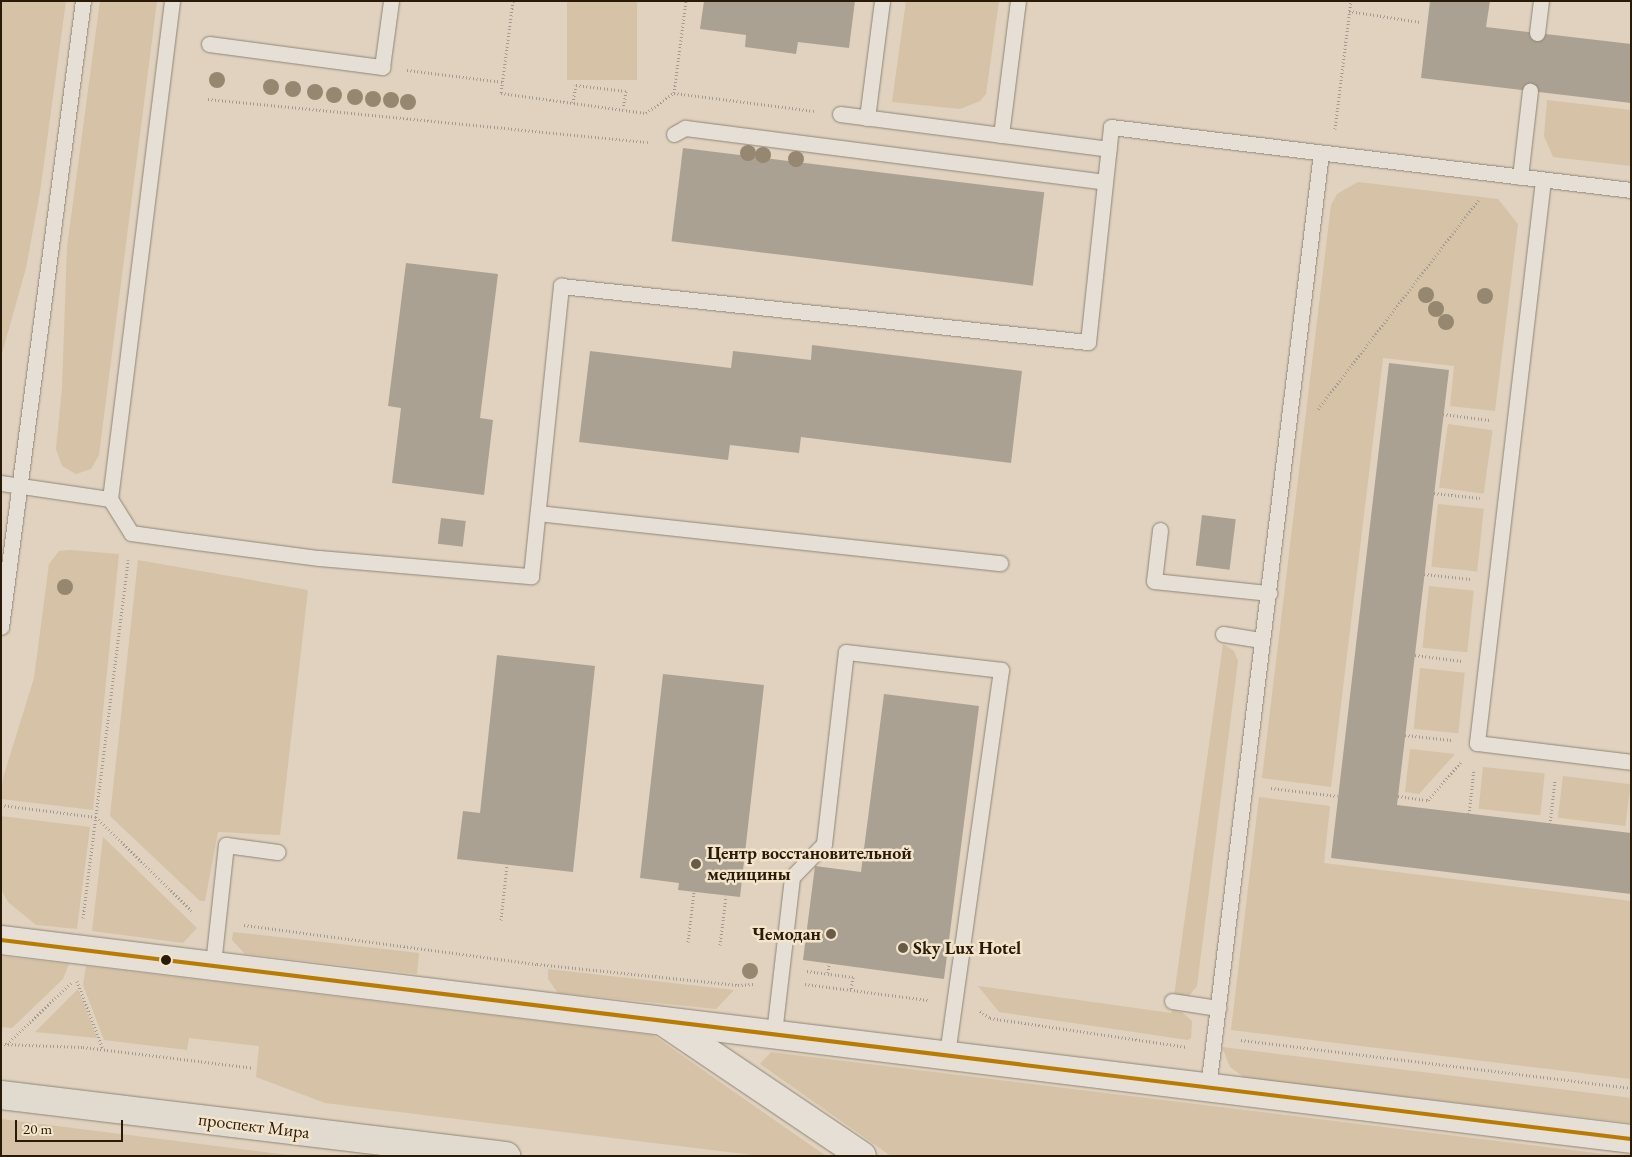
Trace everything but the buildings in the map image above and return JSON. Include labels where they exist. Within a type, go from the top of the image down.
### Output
[{"type":"main road","name":"проспект Мира","points":[[1,1095],[506,1156]]},
{"type":"street","points":[[1,940],[656,1018],[1631,1140]]},
{"type":"street","points":[[656,1018],[862,1156]]},
{"type":"lane","points":[[1,627],[84,1]]},
{"type":"lane","points":[[172,1],[110,499],[131,533],[319,558],[531,576],[561,286],[1088,342],[1111,127],[1631,190]]},
{"type":"lane","points":[[209,44],[382,68],[391,1]]},
{"type":"lane","points":[[867,118],[882,1]]},
{"type":"lane","points":[[1001,135],[1018,1]]},
{"type":"lane","points":[[1537,33],[1541,1]]},
{"type":"lane","points":[[1520,177],[1530,91]]},
{"type":"lane","points":[[840,114],[1109,149]]},
{"type":"lane","points":[[674,134],[685,128],[1104,182]]},
{"type":"lane","points":[[1208,1088],[1262,640],[1327,154]]},
{"type":"lane","points":[[1543,180],[1477,743],[1631,762]]},
{"type":"lane","points":[[1,483],[110,499]]},
{"type":"lane","points":[[538,513],[1000,563]]},
{"type":"lane","points":[[1160,530],[1154,581],[1269,593]]},
{"type":"lane","points":[[1223,634],[1262,640]]},
{"type":"lane","points":[[774,1033],[792,877],[824,844],[846,652],[1001,670],[948,1055]]},
{"type":"lane","points":[[213,964],[226,845],[278,852]]},
{"type":"lane","points":[[1172,1001],[1218,1008]]},
{"type":"path","points":[[513,1],[501,93],[646,113],[674,93],[840,114]]},
{"type":"path","points":[[674,93],[686,1]]},
{"type":"path","points":[[1327,154],[1351,1]]},
{"type":"path","points":[[1350,11],[1420,22]]},
{"type":"path","points":[[407,70],[503,82]]},
{"type":"path","points":[[573,103],[576,85],[618,90],[626,91],[623,109]]},
{"type":"path","points":[[208,99],[657,143],[674,134]]},
{"type":"path","points":[[1316,412],[1497,174]]},
{"type":"path","points":[[1443,414],[1515,422]]},
{"type":"path","points":[[1434,493],[1506,501]]},
{"type":"path","points":[[1424,574],[1496,582]]},
{"type":"path","points":[[1415,655],[1486,664]]},
{"type":"path","points":[[1405,735],[1477,743]]},
{"type":"path","points":[[1398,796],[1428,800],[1477,743]]},
{"type":"path","points":[[1468,814],[1477,743]]},
{"type":"path","points":[[1550,824],[1558,753]]},
{"type":"path","points":[[1245,785],[1338,796]]},
{"type":"path","points":[[1,805],[96,817],[201,919],[614,972],[738,985],[780,981],[970,1005],[990,1018],[1190,1047]]},
{"type":"path","points":[[501,920],[507,865]]},
{"type":"path","points":[[688,942],[694,892]]},
{"type":"path","points":[[720,945],[726,896]]},
{"type":"path","points":[[828,974],[829,964]]},
{"type":"path","points":[[805,970],[853,977],[851,990]]},
{"type":"path","points":[[7,1044],[76,978],[103,1049]]},
{"type":"path","points":[[1233,1039],[1631,1088]]},
{"type":"path","points":[[1,1044],[103,1049],[253,1068]]},
{"type":"shaded area","points":[[1,1],[66,1],[40,192],[26,268],[1,357]]},
{"type":"shaded area","points":[[100,1],[157,1],[99,455],[91,469],[76,474],[62,466],[56,449],[62,388],[67,247]]},
{"type":"shaded area","points":[[567,1],[637,1],[637,80],[567,80]]},
{"type":"shaded area","points":[[906,1],[999,1],[986,94],[980,101],[960,109],[892,102]]},
{"type":"shaded area","points":[[1547,100],[1631,110],[1631,166],[1553,157],[1544,136]]},
{"type":"shaded area","points":[[1358,182],[1498,199],[1518,224],[1495,411],[1450,406],[1454,366],[1383,358],[1331,787],[1262,778],[1331,205],[1337,194]]},
{"type":"shaded area","points":[[1448,424],[1493,430],[1484,494],[1439,487]]},
{"type":"shaded area","points":[[1438,504],[1484,509],[1477,571],[1431,567]]},
{"type":"shaded area","points":[[70,550],[119,554],[93,810],[1,799],[3,778],[34,678],[49,564],[59,551]]},
{"type":"shaded area","points":[[138,560],[308,590],[280,835],[218,832],[205,901],[200,901],[110,816]]},
{"type":"shaded area","points":[[1429,586],[1474,591],[1467,652],[1423,648]]},
{"type":"shaded area","points":[[1223,644],[1234,651],[1238,661],[1197,986],[1189,996],[1174,996]]},
{"type":"shaded area","points":[[1420,668],[1465,673],[1458,733],[1414,729]]},
{"type":"shaded area","points":[[1410,749],[1455,754],[1419,794],[1405,792]]},
{"type":"shaded area","points":[[1483,767],[1545,773],[1540,815],[1479,809]]},
{"type":"shaded area","points":[[1563,776],[1630,784],[1625,826],[1558,818]]},
{"type":"shaded area","points":[[1259,797],[1330,806],[1324,863],[1631,901],[1631,1079],[1231,1030]]},
{"type":"shaded area","points":[[1,816],[90,827],[77,929],[36,925],[8,902],[1,889]]},
{"type":"shaded area","points":[[103,837],[197,928],[183,943],[92,931]]},
{"type":"shaded area","points":[[233,932],[419,953],[417,974],[245,954],[232,940]]},
{"type":"shaded area","points":[[1,956],[69,964],[63,979],[12,1028],[3,1027],[2,1031]]},
{"type":"shaded area","points":[[86,966],[653,1035],[826,1156],[761,1156],[325,1103],[256,1077],[259,1046],[189,1038],[187,1050],[104,1040],[83,985]]},
{"type":"shaded area","points":[[548,969],[734,990],[716,1009],[558,993],[548,979]]},
{"type":"shaded area","points":[[978,986],[1171,1013],[1172,1010],[1182,1012],[1192,1021],[1191,1038],[1188,1040],[999,1012]]},
{"type":"shaded area","points":[[78,989],[97,1038],[35,1032]]},
{"type":"shaded area","points":[[1222,1047],[1631,1098],[1631,1123],[1245,1078],[1230,1067]]},
{"type":"shaded area","points":[[771,1052],[1621,1156],[891,1156],[760,1064]]},
{"type":"shaded area","points":[[1,1119],[296,1156],[1,1156]]},
{"type":"transit line","name":"20","points":[[1,940],[1631,1139]]},
{"type":"place","name":"Центр восстановительной медицины","points":[[696,864]]},
{"type":"place","name":"Чемодан","points":[[831,934]]},
{"type":"place","name":"Sky Lux Hotel","points":[[903,948]]}]
